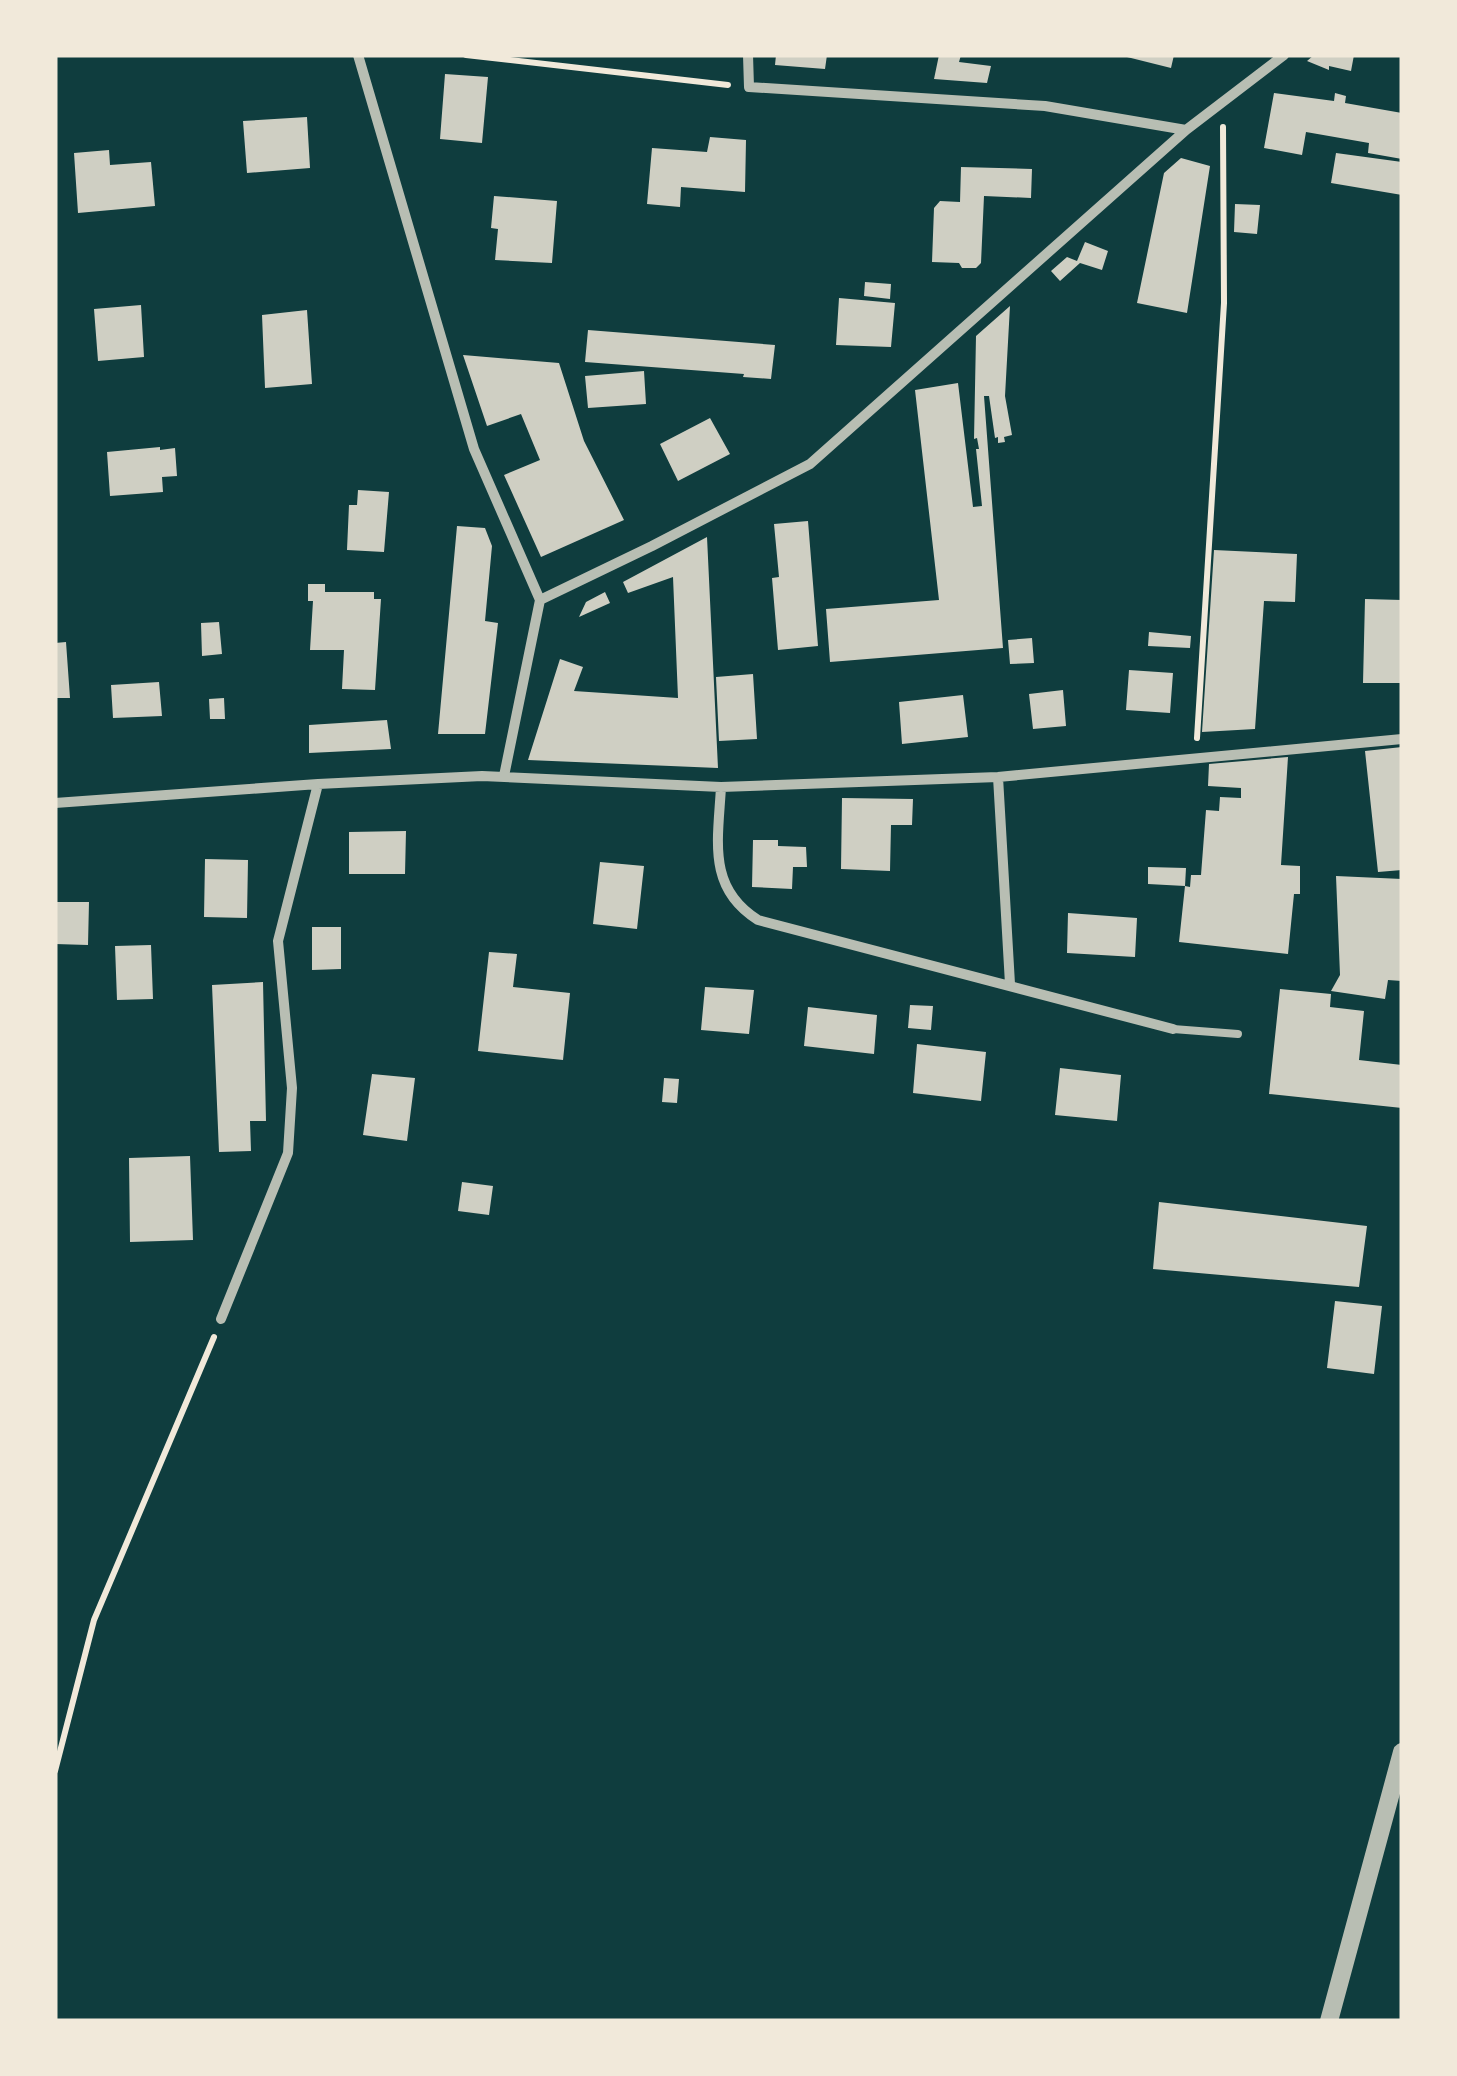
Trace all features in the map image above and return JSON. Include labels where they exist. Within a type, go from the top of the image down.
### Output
[{"type":"street","points":[[358,55],[474,450],[540,600],[504,776]]},
{"type":"street","points":[[748,55],[749,87],[1044,106],[1186,130]]},
{"type":"street","points":[[540,600],[810,464],[1186,130],[1284,55]]},
{"type":"street","points":[[55,802],[504,776],[721,787],[998,777],[1402,739]]},
{"type":"street","points":[[998,777],[1010,984]]},
{"type":"street","points":[[222,1319],[288,1153],[292,1088],[278,941],[318,784]]},
{"type":"street","points":[[721,787],[718,847],[724,887],[738,907],[758,920],[1174,1028]]},
{"type":"street","points":[[1329,2021],[1402,1752]]},
{"type":"lane","points":[[1174,1028],[1238,1034]]},
{"type":"path","points":[[466,55],[749,87]]},
{"type":"path","points":[[1196,756],[1224,303],[1223,100]]},
{"type":"path","points":[[55,1772],[94,1620],[222,1319]]},
{"type":"building","points":[[776,55],[827,55],[825,69],[775,65]]},
{"type":"building","points":[[939,55],[961,55],[959,62],[991,66],[987,83],[934,79]]},
{"type":"building","points":[[1119,55],[1174,55],[1171,68]]},
{"type":"building","points":[[1314,55],[1354,55],[1351,71],[1329,66],[1329,70],[1307,61]]},
{"type":"building","points":[[445,74],[488,77],[482,143],[440,139]]},
{"type":"building","points":[[1274,93],[1334,101],[1335,93],[1346,96],[1345,103],[1402,113],[1402,159],[1368,153],[1369,143],[1306,132],[1302,155],[1264,148]]},
{"type":"building","points":[[307,117],[310,168],[247,173],[243,121]]},
{"type":"building","points":[[710,137],[746,140],[745,192],[681,187],[680,207],[647,204],[652,148],[707,152]]},
{"type":"building","points":[[109,150],[110,165],[151,162],[155,206],[78,213],[74,153]]},
{"type":"building","points":[[1336,153],[1402,162],[1402,195],[1331,183]]},
{"type":"building","points":[[1181,158],[1210,166],[1187,313],[1137,303],[1164,173]]},
{"type":"building","points":[[961,167],[1032,169],[1031,198],[984,196],[981,263],[976,268],[932,262],[934,208],[940,201],[960,202]]},
{"type":"building","points":[[494,196],[557,201],[552,263],[495,260],[498,229],[491,228]]},
{"type":"building","points":[[1235,204],[1260,205],[1257,234],[1234,232]]},
{"type":"building","points":[[1085,242],[1108,251],[1102,270],[1080,263],[1060,281],[1051,271],[1067,257],[1077,261]]},
{"type":"building","points":[[865,282],[891,284],[890,299],[864,296]]},
{"type":"building","points":[[839,298],[895,303],[891,347],[836,345]]},
{"type":"building","points":[[141,305],[144,357],[98,361],[94,309]]},
{"type":"building","points":[[1010,306],[1005,396],[1012,435],[1004,437],[1005,442],[998,443],[998,437],[995,438],[989,396],[984,396],[1003,648],[830,662],[826,609],[939,600],[915,390],[958,383],[973,507],[982,506],[979,449],[977,438],[974,439],[976,336]]},
{"type":"building","points":[[307,310],[312,384],[265,388],[262,315]]},
{"type":"building","points":[[588,330],[775,345],[771,379],[585,362]]},
{"type":"building","points":[[463,355],[559,363],[584,441],[624,520],[541,557],[504,475],[540,460],[521,414],[487,426]]},
{"type":"building","points":[[644,371],[646,404],[588,408],[585,376]]},
{"type":"building","points":[[710,418],[730,454],[678,481],[660,444]]},
{"type":"building","points":[[175,448],[177,476],[162,477],[163,492],[110,496],[107,452]]},
{"type":"building","points":[[358,490],[389,492],[384,552],[347,550],[349,505],[357,505]]},
{"type":"building","points":[[808,521],[818,646],[778,650],[772,578],[779,577],[774,524]]},
{"type":"building","points":[[457,526],[485,528],[492,546],[485,621],[498,623],[485,734],[438,734]]},
{"type":"building","points":[[707,537],[718,768],[528,760],[560,659],[583,667],[574,691],[678,698],[673,577],[628,593],[623,582]]},
{"type":"building","points":[[1214,550],[1297,554],[1295,602],[1264,601],[1255,729],[1202,732]]},
{"type":"building","points":[[308,584],[325,584],[325,592],[374,592],[374,599],[381,599],[375,690],[342,689],[344,650],[310,650],[313,601],[308,601]]},
{"type":"building","points":[[605,592],[610,603],[579,617],[586,602]]},
{"type":"building","points":[[1365,599],[1402,600],[1402,683],[1363,683]]},
{"type":"building","points":[[219,622],[222,654],[202,656],[201,623]]},
{"type":"building","points":[[1149,632],[1191,636],[1190,648],[1148,646]]},
{"type":"building","points":[[1032,638],[1034,663],[1010,664],[1008,640]]},
{"type":"building","points":[[66,642],[70,698],[55,698],[55,643]]},
{"type":"building","points":[[1129,670],[1173,673],[1170,713],[1126,710]]},
{"type":"building","points":[[753,674],[757,739],[719,741],[716,677]]},
{"type":"building","points":[[159,682],[162,716],[113,718],[111,685]]},
{"type":"building","points":[[1063,690],[1066,726],[1033,729],[1029,694]]},
{"type":"building","points":[[963,695],[968,737],[902,744],[899,702]]},
{"type":"building","points":[[224,698],[225,719],[210,719],[209,699]]},
{"type":"building","points":[[387,720],[391,749],[309,753],[309,725]]},
{"type":"building","points":[[1402,747],[1402,870],[1378,872],[1365,751]]},
{"type":"building","points":[[1288,757],[1281,865],[1300,866],[1300,894],[1294,894],[1288,954],[1179,942],[1185,886],[1190,887],[1191,875],[1201,875],[1206,810],[1219,811],[1220,797],[1241,798],[1241,788],[1208,786],[1209,764]]},
{"type":"building","points":[[842,798],[913,799],[912,825],[891,825],[890,871],[841,869]]},
{"type":"building","points":[[406,831],[405,874],[349,874],[349,832]]},
{"type":"building","points":[[753,840],[778,840],[778,846],[806,847],[807,867],[793,867],[792,889],[752,887]]},
{"type":"building","points":[[205,859],[248,860],[247,918],[204,917]]},
{"type":"building","points":[[600,862],[644,866],[637,929],[593,924]]},
{"type":"building","points":[[1148,867],[1186,868],[1185,886],[1148,884]]},
{"type":"building","points":[[1336,876],[1402,879],[1402,981],[1388,980],[1385,999],[1331,991],[1340,975]]},
{"type":"building","points":[[55,902],[89,902],[88,945],[55,944]]},
{"type":"building","points":[[1068,913],[1137,918],[1135,957],[1067,953]]},
{"type":"building","points":[[312,927],[341,927],[341,969],[312,970]]},
{"type":"building","points":[[151,945],[153,999],[117,1000],[115,946]]},
{"type":"building","points":[[489,952],[517,954],[513,987],[570,993],[563,1060],[478,1051]]},
{"type":"building","points":[[263,982],[266,1121],[250,1121],[251,1151],[219,1152],[212,985]]},
{"type":"building","points":[[705,987],[754,990],[749,1034],[701,1030]]},
{"type":"building","points":[[1280,989],[1331,994],[1330,1007],[1364,1011],[1359,1060],[1402,1065],[1402,1108],[1269,1094]]},
{"type":"building","points":[[910,1005],[933,1006],[931,1030],[908,1028]]},
{"type":"building","points":[[808,1007],[877,1015],[874,1054],[804,1046]]},
{"type":"building","points":[[917,1044],[986,1052],[981,1101],[913,1093]]},
{"type":"building","points":[[1060,1068],[1121,1075],[1117,1121],[1055,1115]]},
{"type":"building","points":[[372,1074],[415,1078],[407,1141],[363,1135]]},
{"type":"building","points":[[664,1078],[679,1079],[677,1103],[662,1102]]},
{"type":"building","points":[[190,1156],[193,1240],[130,1242],[129,1158]]},
{"type":"building","points":[[462,1182],[493,1186],[489,1215],[458,1211]]},
{"type":"building","points":[[1159,1202],[1367,1226],[1359,1287],[1153,1269]]},
{"type":"building","points":[[1335,1301],[1382,1306],[1374,1374],[1327,1368]]}]
